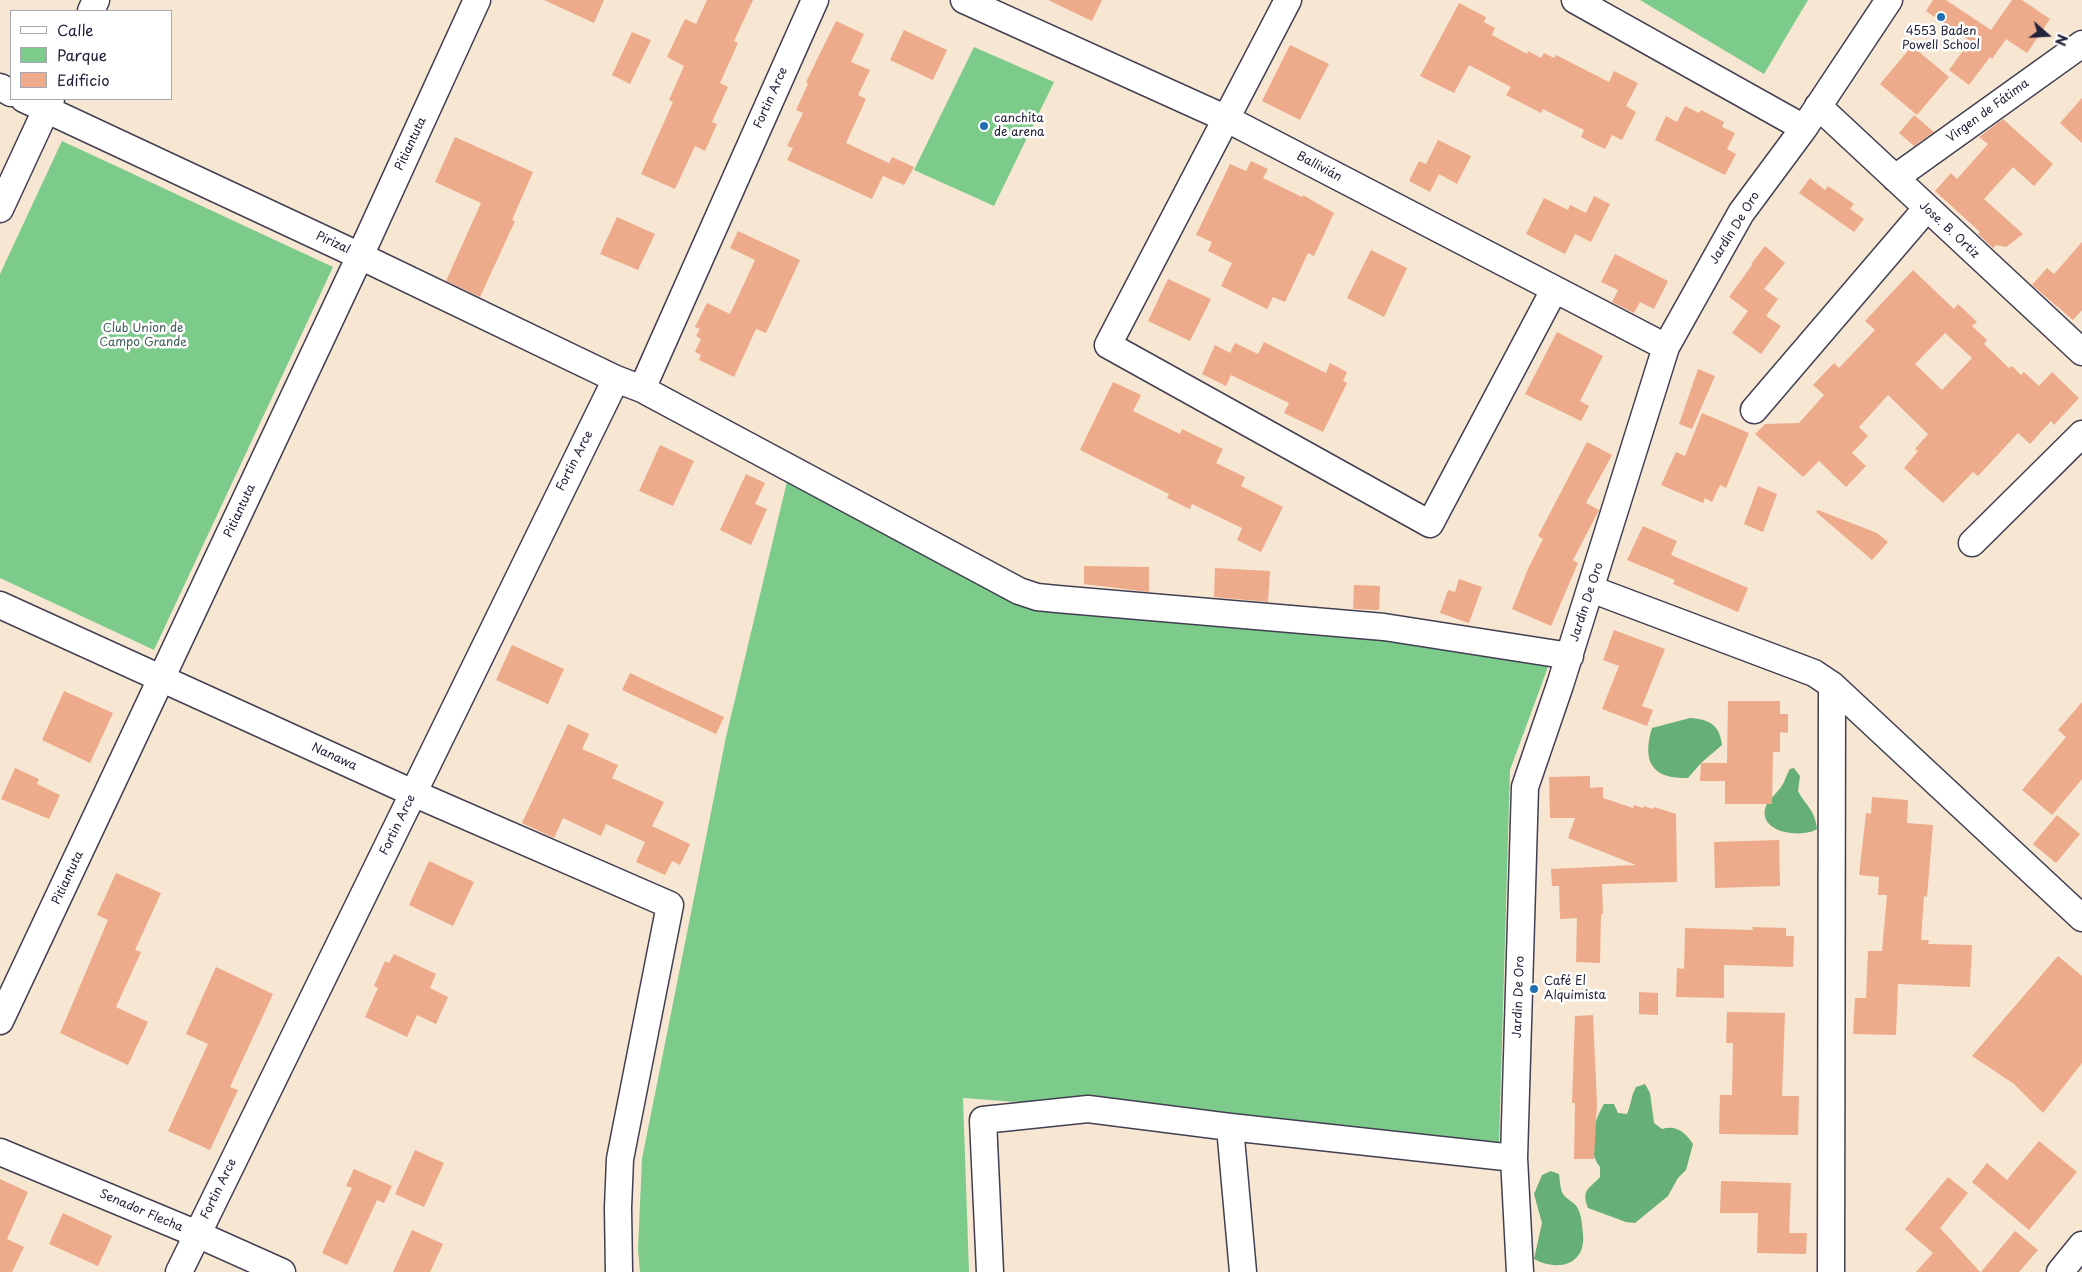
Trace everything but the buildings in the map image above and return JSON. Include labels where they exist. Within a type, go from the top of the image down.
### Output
[{"type":"street","name":"Pitiantuta","points":[[0,1021],[360,256],[477,0]]},
{"type":"street","name":"Fortin Arce","points":[[642,389],[815,0]]},
{"type":"street","name":"Ballivián","points":[[964,0],[1227,118],[1666,348]]},
{"type":"street","points":[[1288,0],[1108,346],[1430,524],[1554,290]]},
{"type":"street","points":[[1575,0],[1602,6],[1804,128]]},
{"type":"street","name":"Jardin De Oro","points":[[1520,1272],[1514,1158],[1525,787],[1570,656],[1666,348],[1741,212],[1804,128],[1889,0]]},
{"type":"street","name":"Virgen de Fátima","points":[[1894,178],[2082,44]]},
{"type":"street","name":"Pirizal","points":[[40,102],[616,379],[642,389],[1012,588],[1037,597],[1384,627],[1570,656]]},
{"type":"street","points":[[0,209],[40,102]]},
{"type":"street","name":"Jose. B. Ortiz","points":[[1818,106],[1926,209],[2079,343]]},
{"type":"street","points":[[1754,410],[1926,209]]},
{"type":"street","name":"Fortin Arce","points":[[179,1272],[616,379]]},
{"type":"street","points":[[1972,543],[2082,434]]},
{"type":"street","points":[[1591,589],[1814,673],[1832,685],[2082,918]]},
{"type":"street","name":"Nanawa","points":[[0,605],[413,794],[670,905],[620,1159],[618,1208],[619,1272]]},
{"type":"street","points":[[1831,1272],[1832,685]]},
{"type":"street","points":[[990,1272],[983,1120],[1088,1109],[1230,1127],[1514,1158]]},
{"type":"street","points":[[1230,1127],[1243,1272]]},
{"type":"street","name":"Senador Flecha","points":[[0,1152],[197,1234],[282,1272]]},
{"type":"street","points":[[2065,1270],[2082,1245]]},
{"type":"green space","points":[[1640,0],[1808,0],[1764,74]]},
{"type":"green space","name":"canchita de arena","points":[[974,47],[1054,82],[994,206],[914,170]]},
{"type":"green space","name":"Club Union de Campo Grande","points":[[62,141],[333,267],[154,650],[0,578],[0,274]]},
{"type":"green space","points":[[790,469],[986,588],[1552,656],[1510,770],[1499,1144],[1233,1118],[963,1098],[969,1272],[640,1272],[638,1249],[642,1159],[726,737]]},
{"type":"green space","points":[[1690,718],[1712,724],[1719,732],[1722,745],[1701,763],[1688,778],[1665,775],[1652,766],[1649,759],[1648,750],[1652,728]]},
{"type":"green space","points":[[1794,768],[1800,776],[1798,791],[1816,823],[1817,829],[1811,832],[1784,832],[1769,824],[1765,817],[1765,809],[1768,803],[1782,785],[1790,769]]},
{"type":"green space","points":[[1645,1084],[1650,1093],[1654,1123],[1662,1129],[1672,1128],[1680,1130],[1693,1144],[1686,1170],[1678,1178],[1668,1196],[1635,1223],[1626,1222],[1588,1208],[1585,1197],[1587,1190],[1600,1177],[1600,1167],[1593,1152],[1592,1144],[1594,1127],[1600,1111],[1604,1104],[1614,1104],[1618,1113],[1627,1114],[1636,1087]]},
{"type":"green space","points":[[1551,1171],[1559,1174],[1562,1192],[1577,1207],[1582,1224],[1583,1245],[1580,1253],[1569,1263],[1561,1265],[1543,1263],[1534,1259],[1542,1223],[1534,1194],[1542,1175]]},
{"type":"place","name":"4553 Baden Powell School","points":[[1941,17]]},
{"type":"place","name":"canchita de arena","points":[[984,126]]},
{"type":"place","name":"Café El Alquimista","points":[[1534,989]]}]
